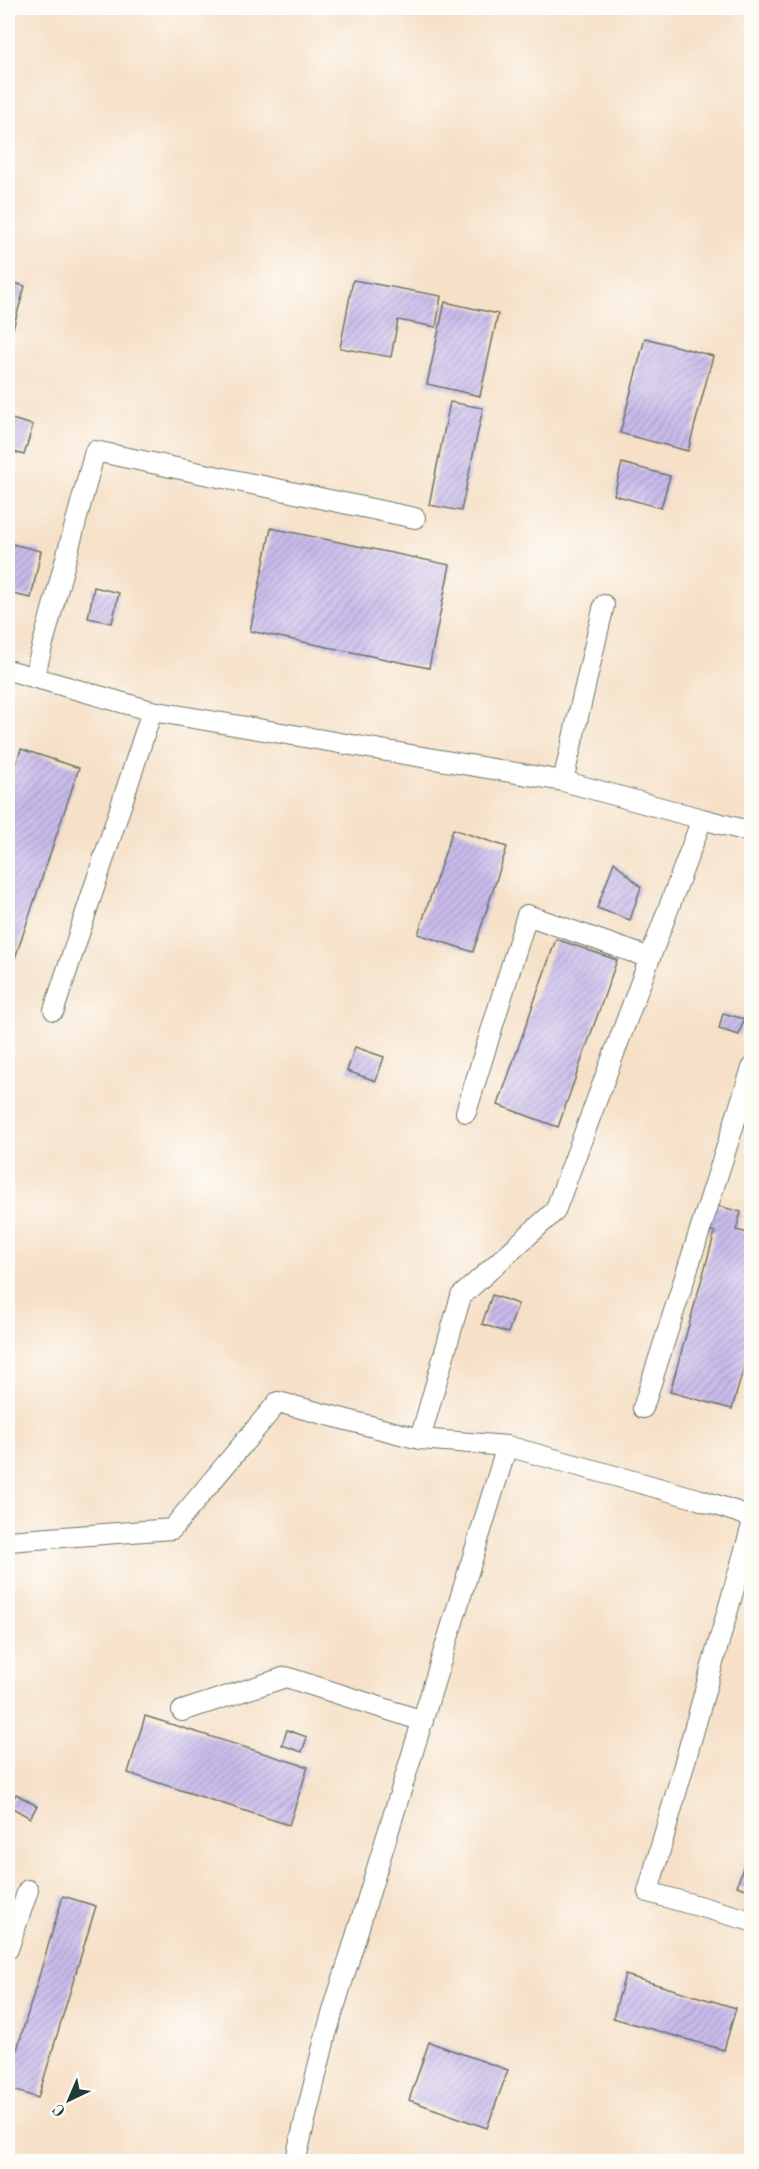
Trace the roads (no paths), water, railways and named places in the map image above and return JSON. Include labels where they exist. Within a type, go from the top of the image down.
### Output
[{"type":"lane","points":[[34,677],[95,451],[415,518]]},
{"type":"lane","points":[[562,781],[604,605]]},
{"type":"lane","points":[[8,670],[152,711],[562,781],[752,832]]},
{"type":"lane","points":[[54,1010],[152,711]]},
{"type":"lane","points":[[420,1439],[461,1296],[555,1211],[702,819]]},
{"type":"lane","points":[[466,1112],[527,915],[650,958]]},
{"type":"lane","points":[[643,1407],[752,1068]]},
{"type":"lane","points":[[8,1541],[172,1529],[279,1402],[420,1439],[507,1446],[698,1499],[752,1517]]},
{"type":"lane","points":[[295,2162],[326,2034],[507,1446]]},
{"type":"lane","points":[[752,1525],[648,1892],[752,1921]]},
{"type":"lane","points":[[182,1711],[286,1677],[423,1722]]},
{"type":"lane","points":[[8,1949],[28,1890]]}]
